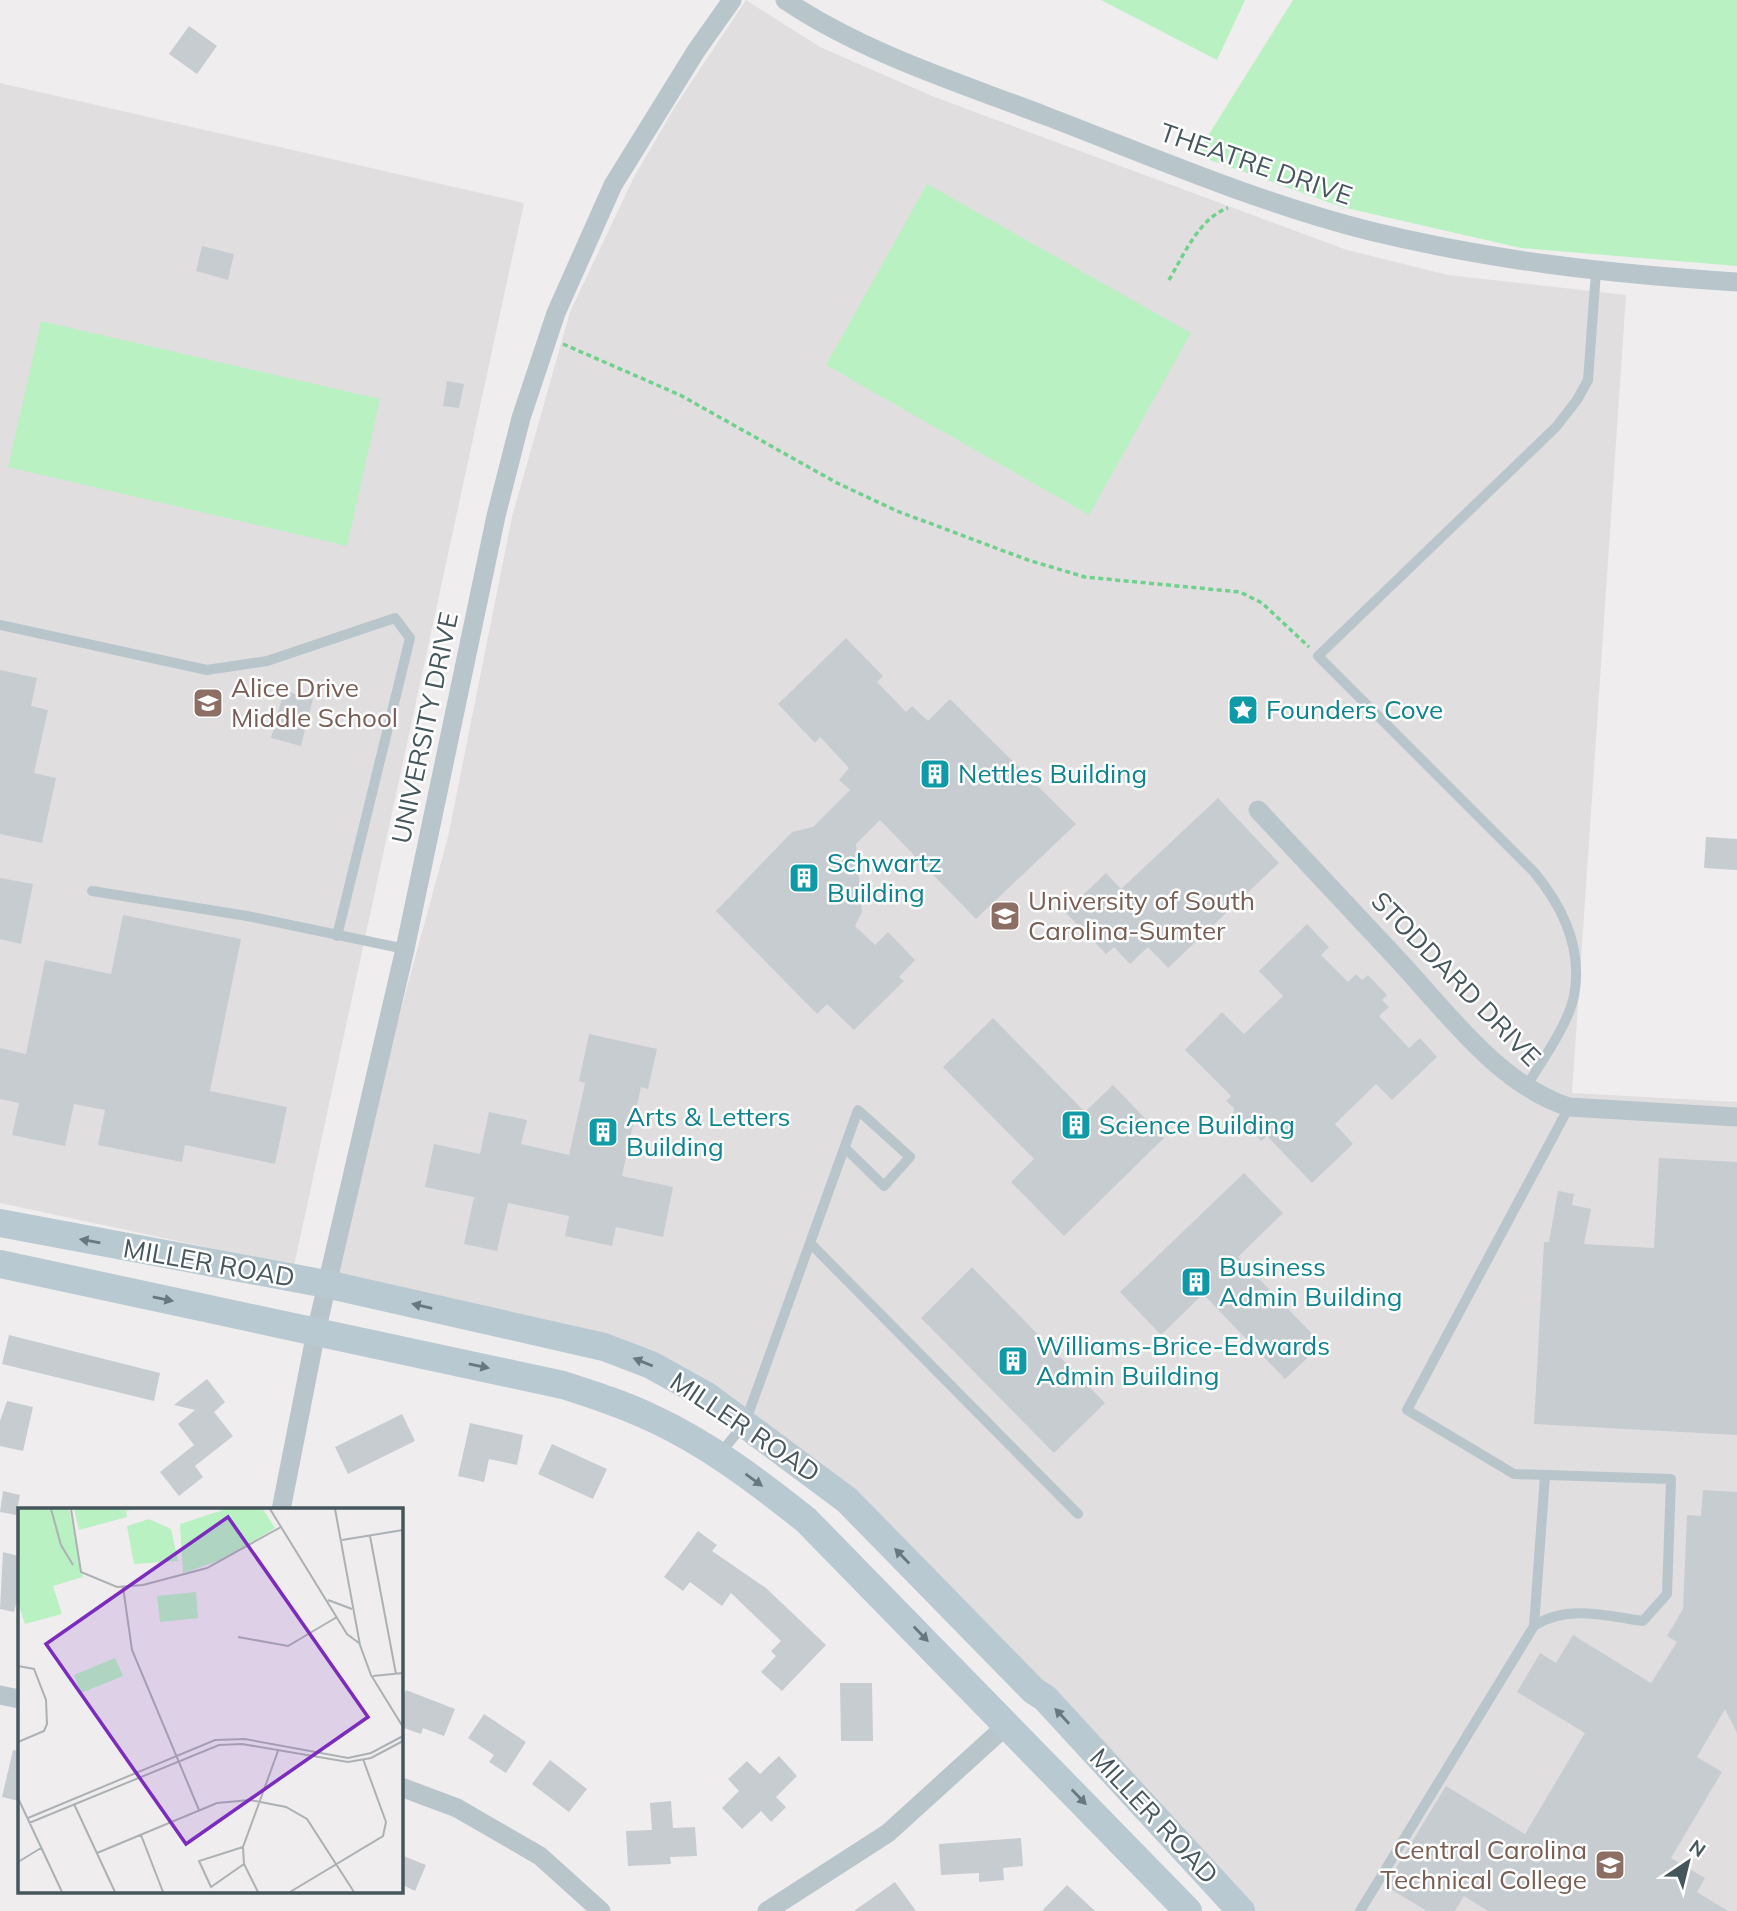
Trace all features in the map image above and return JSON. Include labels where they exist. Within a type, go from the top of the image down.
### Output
[{"type":"street","name":"UNIVERSITY DRIVE","points":[[281,1508],[326,1284],[405,949],[496,516],[521,418],[572,273],[613,185],[696,51],[732,0]]},
{"type":"street","name":"THEATRE DRIVE","points":[[785,0],[814,19],[911,65],[1250,194],[1394,236],[1536,264],[1596,272],[1737,282]]},
{"type":"street","name":"STODDARD DRIVE","points":[[1258,810],[1460,1027],[1526,1088],[1542,1099],[1569,1107],[1737,1117]]},
{"type":"street","name":"MILLER ROAD","points":[[0,1223],[326,1284],[604,1348],[651,1365],[708,1396],[847,1500],[1034,1691],[1045,1698],[1241,1911]]},
{"type":"street","name":"MILLER ROAD","points":[[0,1264],[563,1385],[652,1418],[719,1455],[806,1520],[1188,1911]]},
{"type":"street","points":[[0,1695],[18,1699]]},
{"type":"street","points":[[767,1911],[888,1833],[1008,1724]]},
{"type":"street","points":[[402,1787],[457,1808],[540,1856],[601,1911]]},
{"type":"lane","points":[[1526,1088],[1573,997],[1575,965],[1569,927],[1553,895],[1534,872],[1318,656],[1556,427],[1577,400],[1588,380],[1596,272]]},
{"type":"lane","points":[[0,625],[207,670],[267,661],[395,618],[410,638],[337,936]]},
{"type":"lane","points":[[92,891],[247,916],[405,949]]},
{"type":"lane","points":[[1360,1911],[1534,1626],[1546,1618],[1576,1613],[1643,1621],[1667,1594],[1671,1479],[1514,1474],[1407,1410],[1569,1107]]},
{"type":"lane","points":[[719,1455],[745,1423],[812,1245],[845,1148],[858,1110],[910,1157],[884,1186],[845,1148]]},
{"type":"lane","points":[[812,1245],[1078,1514]]},
{"type":"lane","points":[[1534,1626],[1545,1476]]},
{"type":"path","points":[[1169,280],[1205,224],[1216,212],[1244,201],[1250,194]]},
{"type":"path","points":[[547,340],[575,347],[680,395],[837,483],[897,511],[1028,560],[1086,577],[1240,592],[1262,603],[1318,656]]},
{"type":"shaded area","name":"University of South Carolina-Sumter","points":[[746,0],[820,47],[932,96],[1347,250],[1448,275],[1626,295],[1572,1093],[1737,1102],[1737,1911],[1254,1911],[1034,1683],[693,1383],[326,1284],[448,837],[512,517],[570,312],[634,177],[676,105]]},
{"type":"shaded area","name":"Alice Drive Middle School","points":[[0,83],[524,203],[294,1266],[0,1203]]},
{"type":"green space","points":[[1101,0],[1245,0],[1217,60]]},
{"type":"green space","points":[[1293,0],[1737,0],[1737,266],[1521,248],[1342,207],[1196,155]]},
{"type":"green space","points":[[927,184],[1191,333],[1089,515],[826,365]]},
{"type":"green space","points":[[41,321],[380,399],[347,546],[8,467]]},
{"type":"building","points":[[189,26],[217,46],[197,74],[169,54]]},
{"type":"building","points":[[202,246],[234,254],[228,280],[196,271]]},
{"type":"building","points":[[447,381],[464,384],[459,408],[443,406]]},
{"type":"building","name":"Nettles Building","points":[[846,638],[883,676],[877,682],[906,712],[912,706],[928,721],[950,699],[1076,824],[976,919],[880,820],[856,844],[862,912],[855,926],[875,945],[888,932],[915,960],[899,977],[904,981],[854,1030],[827,1004],[817,1014],[716,911],[792,832],[813,827],[850,790],[839,780],[849,768],[820,737],[815,743],[778,704]]},
{"type":"building","points":[[0,670],[37,678],[31,706],[48,710],[34,773],[56,778],[42,843],[0,834]]},
{"type":"building","points":[[284,691],[313,699],[301,746],[271,738]]},
{"type":"building","points":[[1218,798],[1279,863],[1168,968],[1148,947],[1130,964],[1114,947],[1106,954],[1065,912],[1106,873],[1121,889]]},
{"type":"building","points":[[1706,837],[1737,839],[1737,870],[1704,868]]},
{"type":"building","points":[[0,878],[33,884],[21,944],[0,939]]},
{"type":"building","points":[[123,915],[241,939],[210,1091],[287,1107],[275,1164],[185,1145],[182,1162],[98,1145],[105,1110],[74,1104],[65,1146],[12,1135],[19,1103],[0,1099],[0,1048],[26,1054],[45,960],[111,974]]},
{"type":"building","points":[[1307,924],[1329,947],[1321,955],[1348,982],[1356,974],[1362,980],[1368,975],[1387,995],[1382,1000],[1389,1007],[1379,1016],[1409,1048],[1420,1038],[1437,1057],[1392,1100],[1376,1084],[1335,1124],[1353,1144],[1312,1183],[1267,1136],[1261,1141],[1252,1131],[1237,1124],[1233,1117],[1234,1108],[1226,1101],[1231,1096],[1185,1050],[1222,1012],[1244,1034],[1283,996],[1259,971]]},
{"type":"building","name":"Science Building","points":[[993,1018],[1085,1112],[1113,1085],[1164,1138],[1064,1236],[1011,1182],[1034,1159],[943,1067]]},
{"type":"building","name":"Arts & Letters Building","points":[[589,1034],[657,1049],[648,1089],[641,1087],[622,1176],[673,1187],[663,1237],[616,1227],[612,1246],[565,1236],[569,1216],[508,1203],[497,1251],[464,1244],[474,1197],[425,1187],[434,1144],[480,1154],[489,1112],[527,1120],[521,1144],[569,1155],[585,1083],[579,1081]]},
{"type":"building","points":[[1659,1158],[1737,1162],[1737,1435],[1534,1424],[1544,1242],[1549,1242],[1558,1191],[1574,1194],[1572,1205],[1591,1209],[1584,1244],[1654,1248]]},
{"type":"building","name":"Business Admin Building","points":[[1244,1173],[1283,1213],[1238,1257],[1322,1344],[1285,1379],[1203,1294],[1161,1335],[1120,1292]]},
{"type":"building","name":"Williams-Brice-Edwards Admin Building","points":[[972,1267],[1105,1403],[1054,1453],[921,1318]]},
{"type":"building","points":[[9,1335],[160,1373],[154,1401],[2,1364]]},
{"type":"building","points":[[207,1379],[225,1402],[214,1412],[233,1436],[195,1466],[203,1477],[179,1496],[160,1472],[194,1445],[178,1424],[195,1410],[174,1405]]},
{"type":"building","points":[[7,1401],[33,1407],[23,1451],[0,1446],[0,1421]]},
{"type":"building","points":[[402,1414],[415,1441],[348,1474],[335,1447]]},
{"type":"building","points":[[470,1423],[523,1435],[517,1465],[489,1459],[484,1482],[458,1476]]},
{"type":"building","points":[[552,1444],[607,1469],[593,1499],[538,1474]]},
{"type":"building","points":[[1703,1490],[1737,1492],[1737,1733],[1725,1709],[1697,1757],[1722,1772],[1671,1858],[1705,1878],[1697,1892],[1728,1911],[1488,1911],[1464,1896],[1455,1911],[1427,1911],[1385,1886],[1446,1786],[1525,1834],[1585,1733],[1517,1692],[1540,1653],[1556,1663],[1573,1635],[1651,1683],[1677,1642],[1667,1636],[1683,1609],[1687,1515],[1701,1516]]},
{"type":"building","points":[[3,1491],[20,1495],[16,1515],[0,1512]]},
{"type":"building","points":[[698,1531],[717,1545],[712,1551],[766,1588],[826,1645],[782,1691],[761,1672],[776,1656],[771,1651],[781,1641],[731,1593],[722,1606],[690,1582],[683,1591],[664,1577]]},
{"type":"building","points":[[3,1552],[18,1556],[18,1597],[14,1612],[0,1609]]},
{"type":"building","points":[[840,1683],[872,1683],[873,1741],[841,1741]]},
{"type":"building","points":[[406,1690],[455,1709],[444,1736],[423,1728],[421,1734],[402,1727],[402,1701]]},
{"type":"building","points":[[484,1714],[526,1742],[506,1773],[489,1762],[494,1755],[468,1738]]},
{"type":"building","points":[[13,1750],[18,1751],[18,1801],[2,1797]]},
{"type":"building","points":[[779,1756],[797,1776],[776,1797],[786,1807],[771,1822],[761,1811],[742,1829],[722,1808],[739,1791],[728,1779],[747,1761],[760,1774]]},
{"type":"building","points":[[550,1760],[587,1789],[569,1812],[532,1784]]},
{"type":"building","points":[[671,1801],[673,1828],[695,1827],[697,1856],[670,1857],[671,1864],[628,1866],[626,1831],[652,1830],[650,1803]]},
{"type":"building","points":[[1021,1838],[1023,1866],[1003,1868],[1004,1880],[979,1882],[979,1873],[941,1875],[939,1844]]},
{"type":"building","points":[[402,1855],[426,1865],[415,1891],[402,1884]]},
{"type":"building","points":[[895,1882],[916,1911],[854,1911]]},
{"type":"building","points":[[1067,1885],[1095,1911],[1042,1911]]},
{"type":"place","name":"Alice Drive Middle School","points":[[208,703]]},
{"type":"place","name":"Founders Cove","points":[[1243,710]]},
{"type":"place","name":"Nettles Building","points":[[935,774]]},
{"type":"place","name":"Schwartz Building","points":[[804,878]]},
{"type":"place","name":"University of South Carolina-Sumter","points":[[1005,916]]},
{"type":"place","name":"Science Building","points":[[1076,1125]]},
{"type":"place","name":"Arts & Letters Building","points":[[603,1132]]},
{"type":"place","name":"Business Admin Building","points":[[1196,1282]]},
{"type":"place","name":"Williams-Brice-Edwards Admin Building","points":[[1013,1361]]},
{"type":"place","name":"Central Carolina Technical College","points":[[1610,1865]]}]
